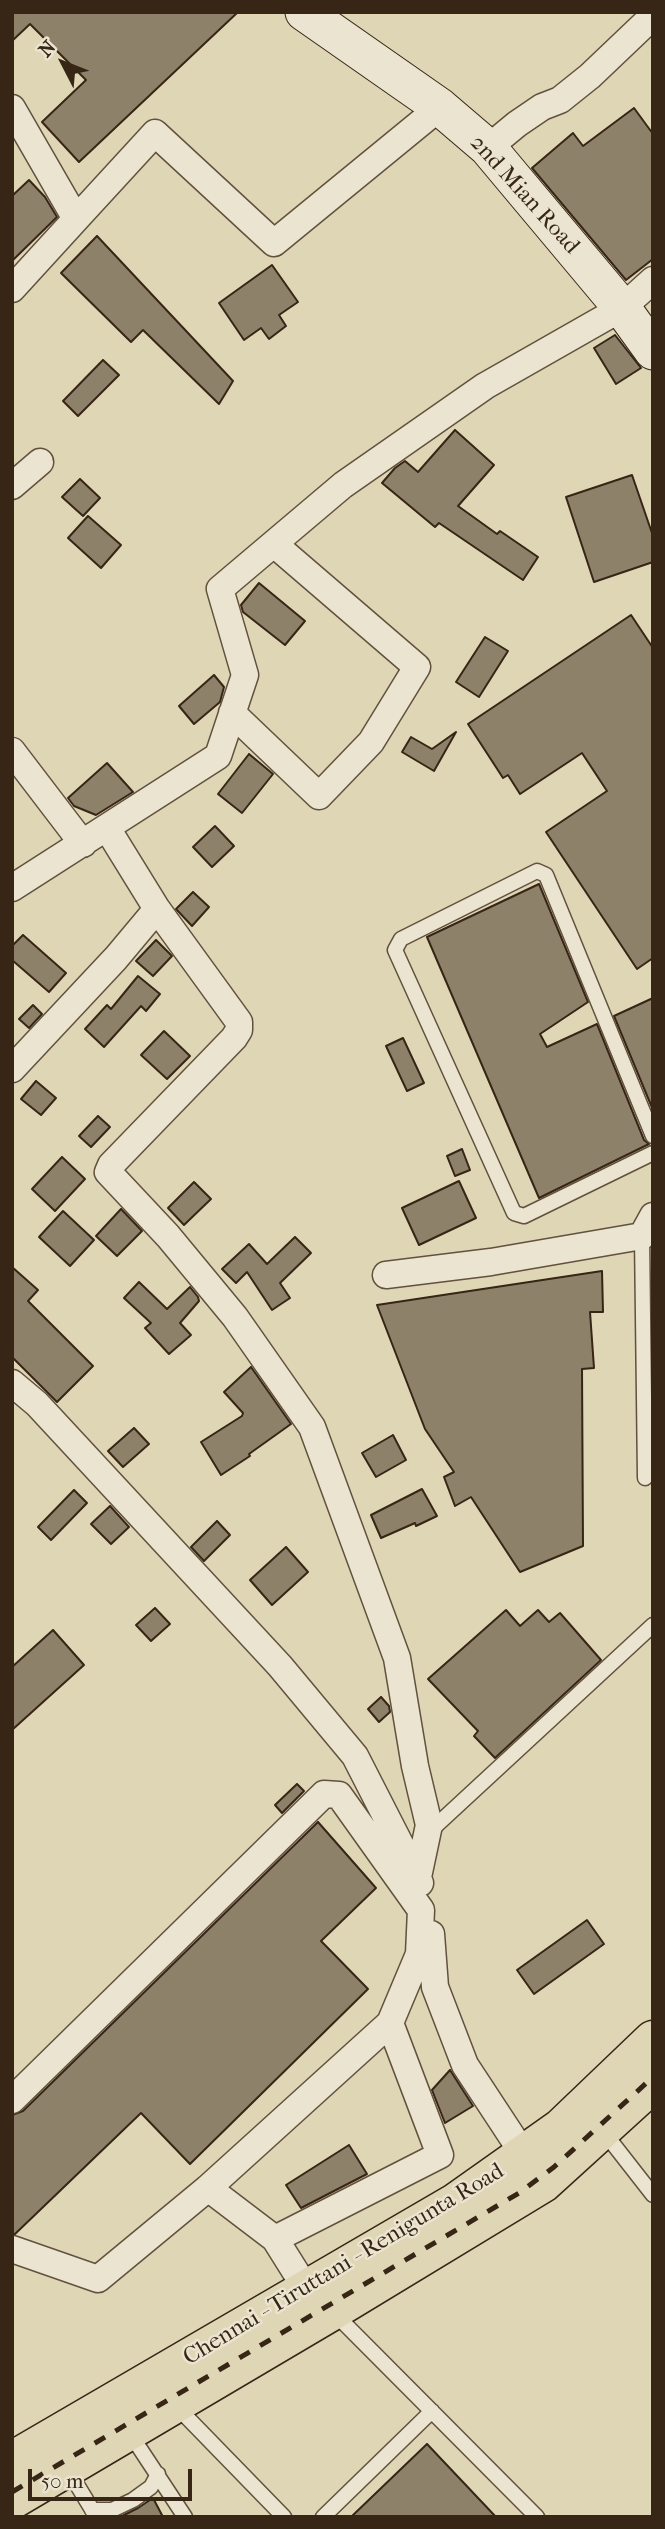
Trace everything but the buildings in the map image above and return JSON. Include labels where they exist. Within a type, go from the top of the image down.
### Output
[{"type":"main road","name":"2nd Mian Road","points":[[304,12],[440,107],[488,148],[622,308],[653,351]]},
{"type":"main road","name":"Chennai - Tiruttani - Renigunta Road","points":[[534,2170],[561,2128],[653,2040]]},
{"type":"main road","name":"Chennai - Tiruttani - Renigunta Road","points":[[12,2500],[173,2404],[319,2301],[602,2130],[653,2083]]},
{"type":"main road","name":"Chennai - Tiruttani - Renigunta Road","points":[[12,2460],[319,2301]]},
{"type":"street","points":[[488,148],[517,124],[542,107],[559,100],[590,76],[653,16]]},
{"type":"street","points":[[12,289],[155,133],[274,243],[440,107]]},
{"type":"street","points":[[12,108],[76,219]]},
{"type":"street","points":[[12,888],[218,756],[245,675],[220,589],[343,485],[485,386],[622,308],[653,280]]},
{"type":"street","points":[[12,486],[40,462]]},
{"type":"street","points":[[232,713],[319,796],[372,742],[417,667],[274,544]]},
{"type":"street","points":[[12,751],[83,844]]},
{"type":"street","points":[[107,828],[157,909],[239,1022],[239,1030],[234,1038],[111,1165],[108,1172],[168,1236],[235,1317],[312,1427],[397,1658],[415,1766],[429,1825],[418,1877]]},
{"type":"street","points":[[12,1069],[116,958],[157,909]]},
{"type":"street","points":[[386,1275],[491,1262],[647,1226]]},
{"type":"street","points":[[12,1383],[37,1404],[280,1666],[355,1756],[418,1877],[429,1912],[435,1987],[464,2065],[534,2170]]},
{"type":"street","points":[[12,2100],[324,1794],[339,1795],[421,1910],[419,1954],[390,2023],[208,2188],[98,2279],[12,2249]]},
{"type":"street","points":[[275,2239],[440,2155],[390,2023]]},
{"type":"street","points":[[208,2188],[275,2239],[319,2301]]},
{"type":"lane","points":[[653,1136],[546,874],[537,871],[401,939],[395,950],[514,1213],[524,1216],[653,1153]]},
{"type":"lane","points":[[645,1478],[647,1226]]},
{"type":"lane","points":[[427,1834],[653,1625]]},
{"type":"lane","points":[[602,2130],[653,2195]]},
{"type":"lane","points":[[319,2301],[537,2517]]},
{"type":"lane","points":[[173,2404],[284,2517]]},
{"type":"lane","points":[[323,2517],[432,2412]]},
{"type":"lane","points":[[129,2431],[185,2517]]},
{"type":"lane","points":[[67,2467],[94,2513],[112,2510],[133,2500],[151,2487],[158,2474]]},
{"type":"railway","points":[[12,2492],[519,2193],[554,2167],[653,2077]]}]
